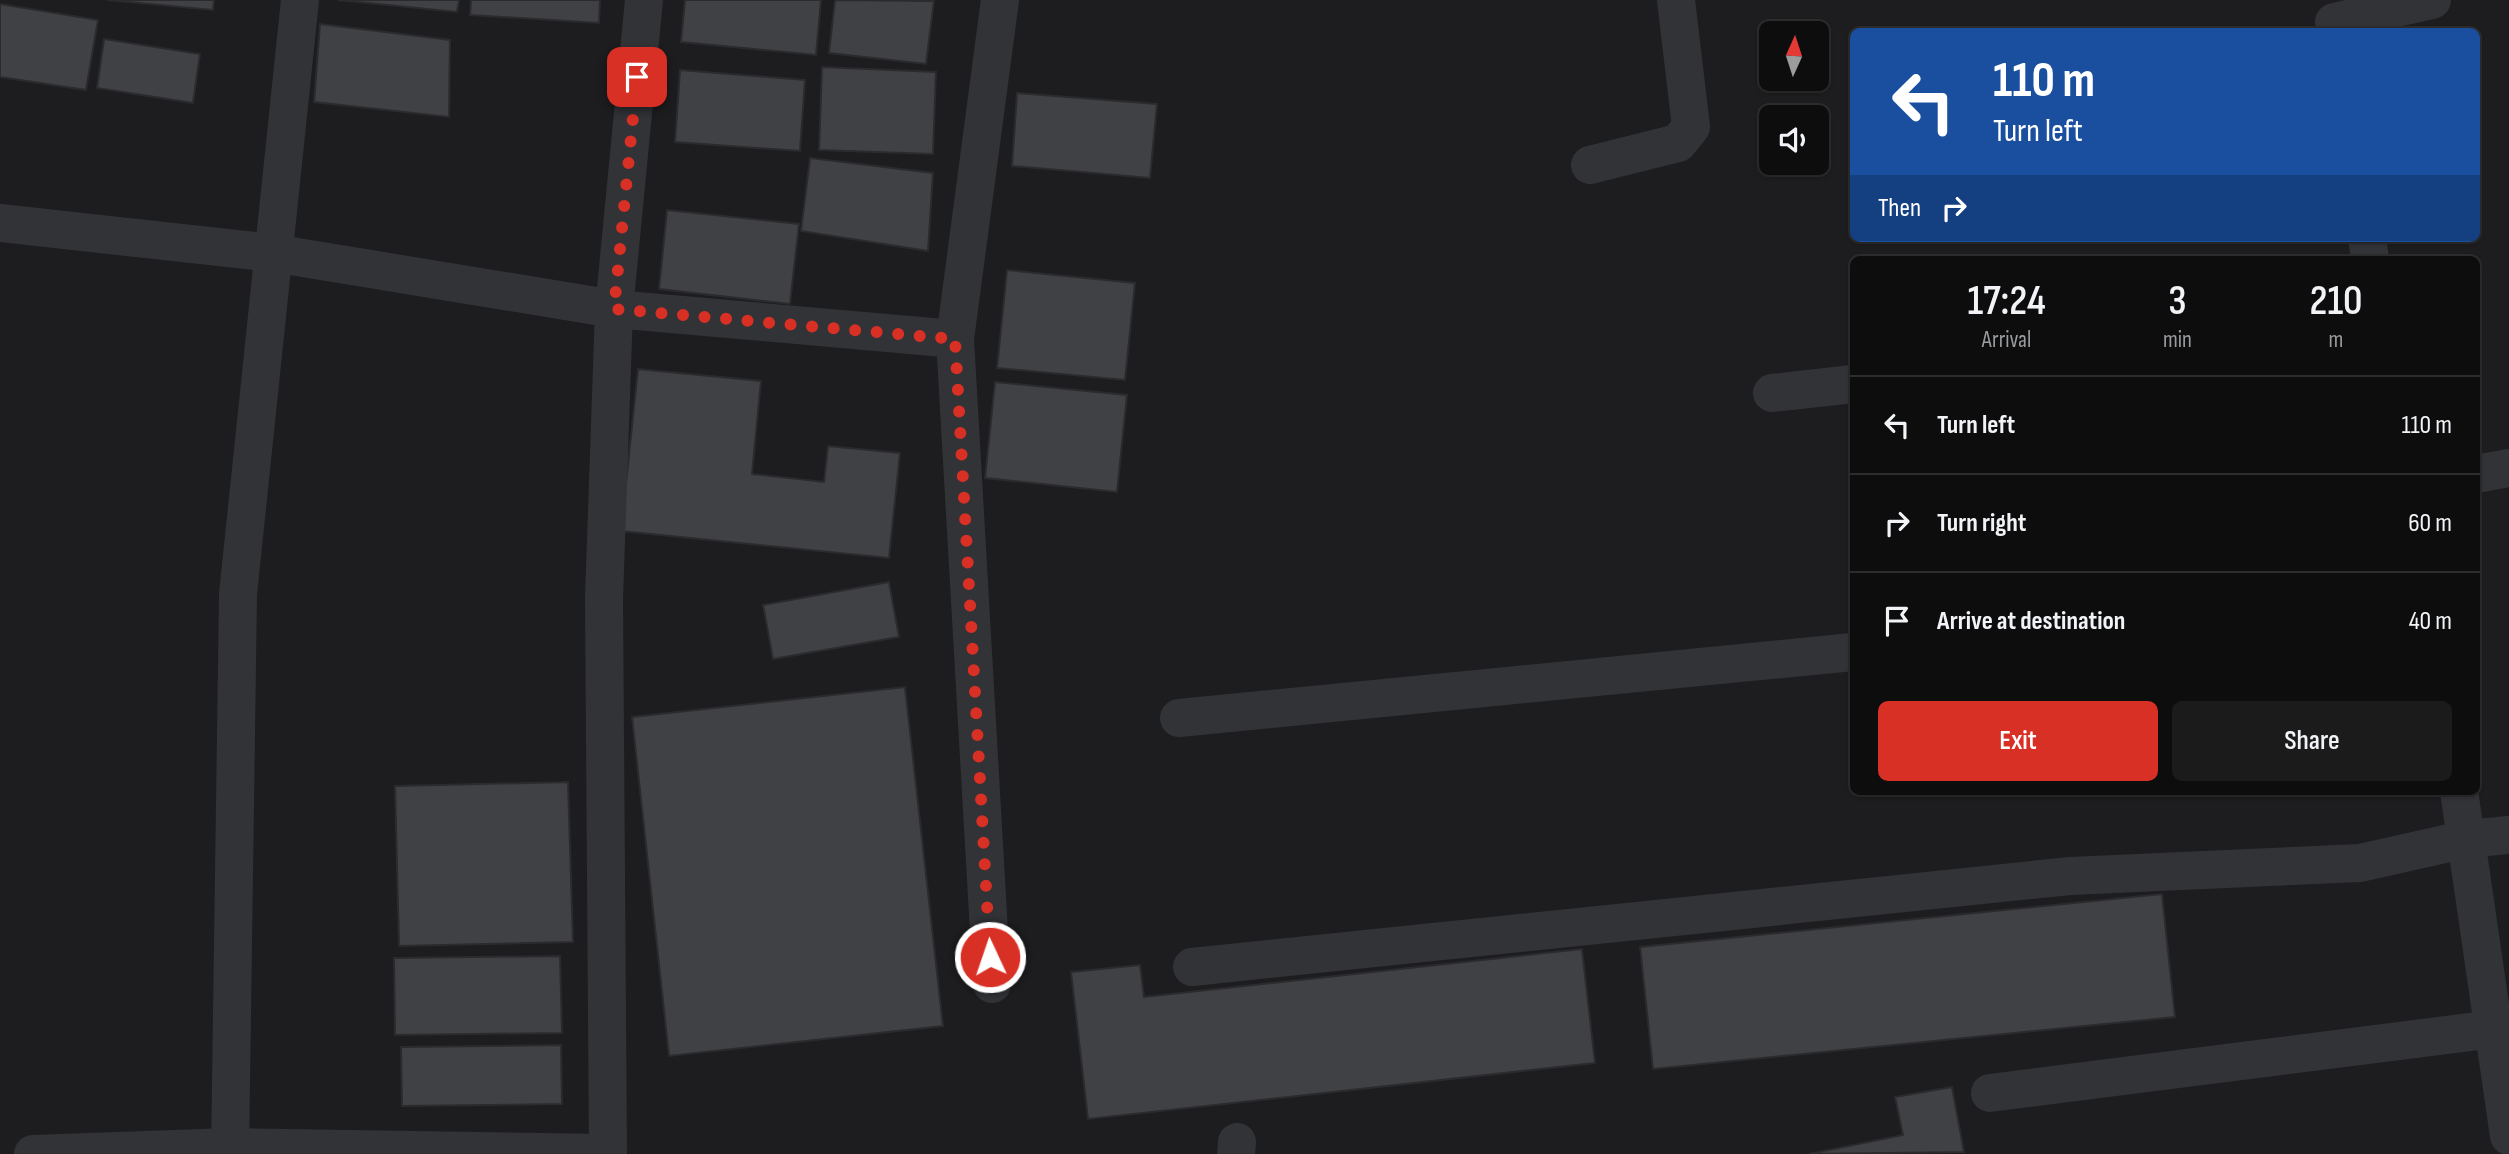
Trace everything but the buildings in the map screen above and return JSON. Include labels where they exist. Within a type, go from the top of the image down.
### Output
[{"type":"street","points":[[230,1150],[238,594],[300,0]]},
{"type":"street","points":[[33,1154],[230,1150],[608,1154],[604,598],[614,309],[644,0]]},
{"type":"street","points":[[992,984],[955,339],[999,0]]},
{"type":"street","points":[[1590,165],[1678,143],[1691,127],[1676,0]]},
{"type":"street","points":[[2334,18],[2432,0]]},
{"type":"street","points":[[0,223],[274,253],[614,309],[955,339]]},
{"type":"street","points":[[1772,393],[1850,384]]},
{"type":"street","points":[[2480,473],[2509,468]]},
{"type":"street","points":[[1179,718],[1850,652]]},
{"type":"street","points":[[2460,795],[2501,1028],[2509,1136]]},
{"type":"street","points":[[1192,967],[2070,876],[2360,863],[2467,839],[2509,835]]},
{"type":"street","points":[[1990,1093],[2501,1028]]},
{"type":"shaded area","points":[[0,0],[2509,0],[2509,1154],[0,1154]]},
{"type":"route","points":[[637,77],[614,309],[955,339],[990,957]]}]
